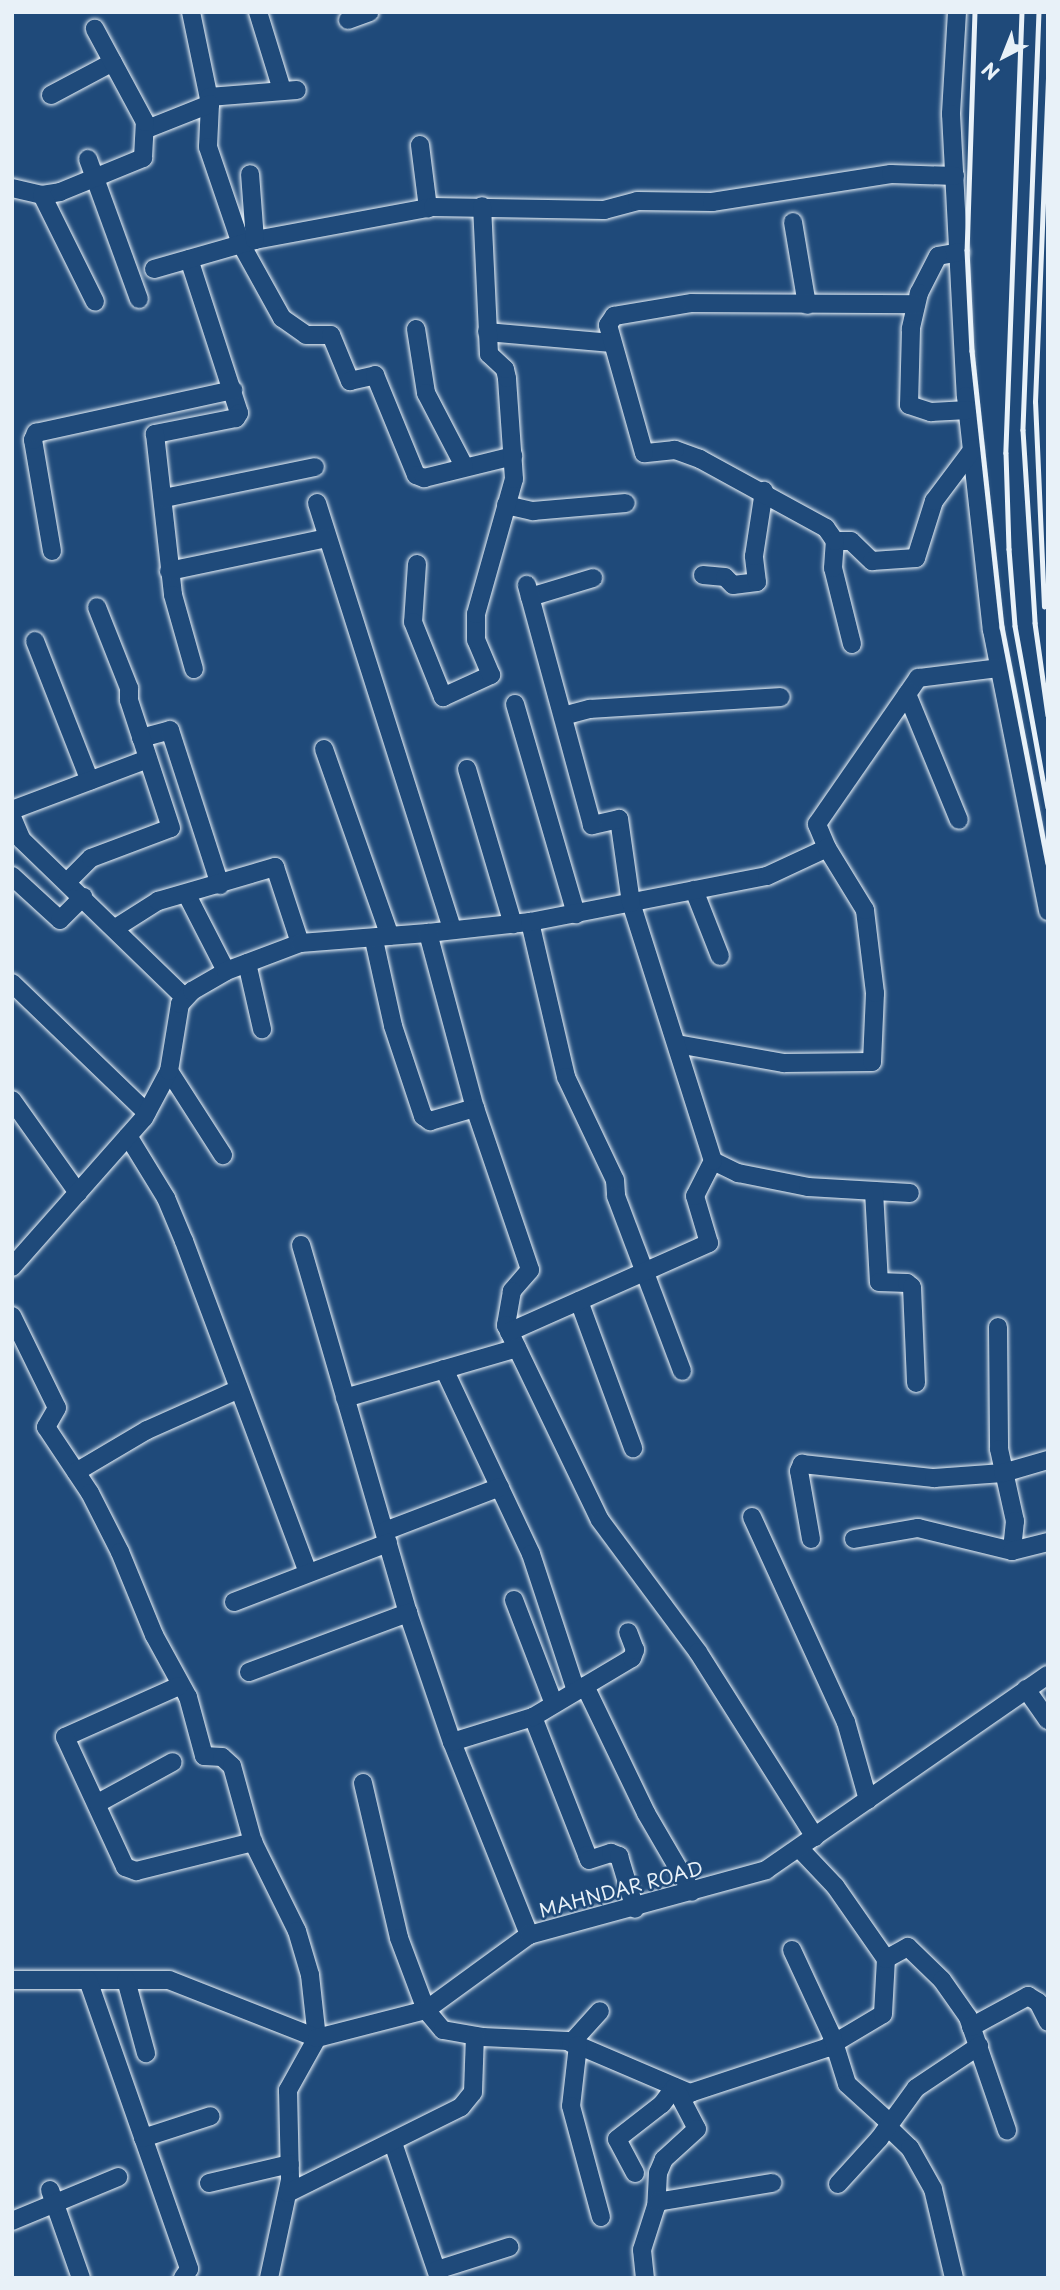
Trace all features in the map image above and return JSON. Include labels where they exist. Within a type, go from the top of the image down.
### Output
[{"type":"street","points":[[191,12],[210,100],[208,147],[282,318],[306,335],[331,335],[350,381],[375,375],[416,475],[424,478],[513,456]]},
{"type":"street","points":[[147,128],[210,100],[289,90],[258,12]]},
{"type":"street","points":[[348,20],[370,12]]},
{"type":"street","points":[[957,12],[951,114],[968,410],[999,668],[1048,911]]},
{"type":"street","points":[[12,188],[42,195],[97,178],[143,158],[147,128],[94,29]]},
{"type":"street","points":[[51,95],[113,62]]},
{"type":"street","points":[[420,145],[428,208]]},
{"type":"street","points":[[88,159],[139,299]]},
{"type":"street","points":[[248,242],[250,174]]},
{"type":"street","points":[[154,268],[248,242],[428,208],[482,206],[604,210],[637,201],[712,202],[891,174],[955,176]]},
{"type":"street","points":[[42,195],[95,302]]},
{"type":"street","points":[[417,564],[413,622],[443,697],[491,675],[476,640],[476,614],[514,479],[507,378],[505,369],[489,354],[482,206]]},
{"type":"street","points":[[793,222],[807,305]]},
{"type":"street","points":[[960,252],[938,256],[916,304],[909,405],[931,412],[968,410]]},
{"type":"street","points":[[189,259],[239,413],[236,418],[155,434],[164,498],[169,571],[194,669]]},
{"type":"street","points":[[852,644],[833,568],[835,541],[817,519],[685,453],[644,453],[612,343],[609,318],[692,303],[916,304]]},
{"type":"street","points":[[416,329],[426,393],[464,466]]},
{"type":"street","points":[[487,332],[612,343]]},
{"type":"street","points":[[52,551],[33,440],[36,433],[233,390]]},
{"type":"street","points":[[835,541],[851,541],[872,561],[916,558],[934,501],[973,449]]},
{"type":"street","points":[[164,498],[315,467]]},
{"type":"street","points":[[703,575],[725,577],[733,585],[757,582],[755,542],[764,491]]},
{"type":"street","points":[[317,503],[452,929]]},
{"type":"street","points":[[506,505],[523,511],[626,503]]},
{"type":"street","points":[[169,571],[327,538]]},
{"type":"street","points":[[345,1398],[444,1369],[513,1340],[579,1301],[709,1243],[695,1196],[713,1161],[631,903],[619,819],[593,825],[528,591],[593,578]]},
{"type":"street","points":[[66,882],[91,858],[171,828],[141,738],[129,688],[97,607]]},
{"type":"street","points":[[34,641],[90,781]]},
{"type":"street","points":[[677,1044],[784,1063],[872,1062],[875,993],[865,909],[827,848],[817,824],[918,678],[999,668]]},
{"type":"street","points":[[907,694],[959,820]]},
{"type":"street","points":[[563,716],[590,709],[781,697]]},
{"type":"street","points":[[515,704],[576,914]]},
{"type":"street","points":[[141,738],[170,730],[220,886]]},
{"type":"street","points":[[324,749],[382,938],[393,1026],[424,1116],[430,1121],[475,1108]]},
{"type":"street","points":[[12,810],[148,759]]},
{"type":"street","points":[[467,769],[522,923],[566,1077],[615,1180],[644,1271],[682,1371]]},
{"type":"street","points":[[12,817],[22,839],[117,927],[184,997]]},
{"type":"street","points":[[14,1262],[147,1113],[169,1071],[184,997],[226,971],[300,943],[382,938],[522,923],[767,876],[827,848]]},
{"type":"street","points":[[117,927],[145,907],[275,867],[300,943]]},
{"type":"street","points":[[12,876],[60,919],[83,897]]},
{"type":"street","points":[[694,890],[720,956]]},
{"type":"street","points":[[187,895],[226,971]]},
{"type":"street","points":[[428,933],[475,1108],[530,1270],[512,1291],[506,1325],[600,1520],[698,1652],[815,1837]]},
{"type":"street","points":[[247,963],[262,1029]]},
{"type":"street","points":[[12,983],[147,1113]]},
{"type":"street","points":[[169,1071],[223,1155]]},
{"type":"street","points":[[12,1100],[78,1193]]},
{"type":"street","points":[[128,1136],[166,1198],[208,1300],[237,1390],[308,1573]]},
{"type":"street","points":[[713,1161],[738,1173],[800,1185],[910,1193]]},
{"type":"street","points":[[874,1191],[879,1282],[907,1283],[912,1287],[916,1383]]},
{"type":"street","points":[[301,1245],[408,1613],[452,1742],[529,1935]]},
{"type":"street","points":[[579,1301],[634,1448]]},
{"type":"street","points":[[12,1316],[57,1408],[46,1427],[76,1472],[120,1552],[178,1685],[188,1698],[204,1756],[222,1757],[232,1766],[253,1842],[297,1931],[316,2012],[317,2038],[288,2090],[288,2193],[269,2278]]},
{"type":"street","points":[[998,1327],[1003,1473],[1015,1521],[1012,1551]]},
{"type":"street","points":[[444,1369],[531,1554],[580,1689],[646,1813],[692,1892]]},
{"type":"street","points":[[76,1472],[147,1430],[237,1390]]},
{"type":"street","points":[[811,1539],[799,1471],[802,1464],[934,1478],[1003,1473],[1048,1460]]},
{"type":"street","points":[[234,1602],[308,1573],[500,1487]]},
{"type":"street","points":[[752,1517],[846,1722],[867,1800]]},
{"type":"street","points":[[853,1539],[918,1528],[1012,1551],[1048,1542]]},
{"type":"street","points":[[514,1600],[554,1704]]},
{"type":"street","points":[[248,1672],[408,1613]]},
{"type":"street","points":[[452,1742],[533,1717],[632,1658],[635,1650],[628,1632]]},
{"type":"street","name":"MAHNDAR ROAD","points":[[317,2038],[426,2010],[529,1935],[635,1909],[766,1870],[1048,1675]]},
{"type":"street","points":[[178,1685],[65,1737],[130,1872],[253,1842]]},
{"type":"street","points":[[1026,1689],[1048,1720]]},
{"type":"street","points":[[533,1717],[586,1855],[589,1860],[611,1853],[619,1856],[635,1909]]},
{"type":"street","points":[[98,1802],[173,1762]]},
{"type":"street","points":[[363,1783],[399,1938],[426,2010],[443,2030],[475,2036],[574,2044],[675,2087],[695,2092],[834,2045],[883,2014],[886,1959],[835,1886],[799,1848]]},
{"type":"street","points":[[886,1959],[908,1947],[927,1962],[971,2026],[1007,2130]]},
{"type":"street","points":[[792,1950],[834,2045],[838,2066],[853,2093],[910,2148],[933,2189],[954,2278]]},
{"type":"street","points":[[12,1980],[169,1980],[317,2038]]},
{"type":"street","points":[[88,1980],[189,2269],[183,2278]]},
{"type":"street","points":[[126,1980],[146,2053]]},
{"type":"street","points":[[971,2026],[1028,1997],[1038,2003],[1048,2022]]},
{"type":"street","points":[[600,2011],[574,2044],[571,2106],[601,2217]]},
{"type":"street","points":[[288,2193],[454,2112],[470,2098],[475,2036]]},
{"type":"street","points":[[838,2184],[889,2125],[916,2088],[979,2046]]},
{"type":"street","points":[[635,2173],[617,2139],[662,2104],[675,2087]]},
{"type":"street","points":[[645,2278],[642,2250],[657,2202],[664,2159],[697,2129],[675,2087]]},
{"type":"street","points":[[143,2138],[211,2116]]},
{"type":"street","points":[[393,2143],[438,2274],[509,2247]]},
{"type":"street","points":[[209,2183],[290,2164]]},
{"type":"street","points":[[12,2221],[52,2196],[118,2177]]},
{"type":"street","points":[[657,2202],[772,2183]]},
{"type":"street","points":[[52,2196],[81,2278]]},
{"type":"railway","points":[[975,12],[967,250],[972,351],[1002,627],[1048,863]]},
{"type":"railway","points":[[1022,12],[1006,453],[1009,549],[1015,626],[1048,807]]},
{"type":"railway","points":[[1039,12],[1023,430],[1035,623],[1048,715]]},
{"type":"railway","points":[[1044,607],[1035,402],[1048,72]]}]
